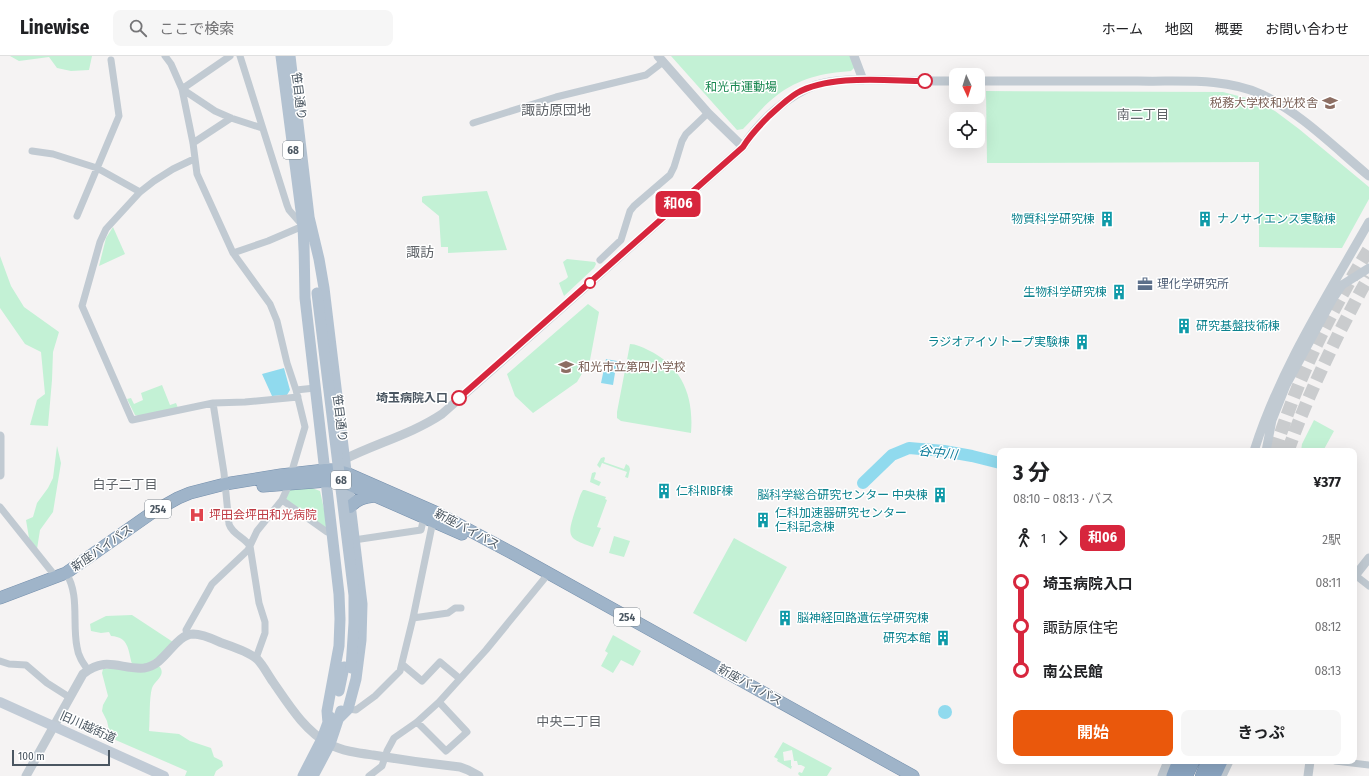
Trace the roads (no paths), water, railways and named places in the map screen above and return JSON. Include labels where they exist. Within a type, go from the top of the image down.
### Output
[{"type":"highway","name":"新座バイパス","points":[[336,476],[375,496],[469,537],[900,776]]},
{"type":"highway","name":"新座バイパス","points":[[0,605],[53,585],[64,576],[168,510],[193,499],[226,488],[290,478],[336,476],[435,512],[581,591],[913,776]]},
{"type":"highway","points":[[350,507],[359,499],[375,496]]},
{"type":"highway","name":"新座バイパス","points":[[0,598],[64,576]]},
{"type":"highway","points":[[1172,776],[1178,764]]},
{"type":"highway","points":[[1186,776],[1192,764]]},
{"type":"highway","points":[[1202,776],[1207,764]]},
{"type":"highway","points":[[1214,776],[1219,764]]},
{"type":"main road","name":"笹目通り","points":[[281,56],[306,222],[304,244],[314,295]]},
{"type":"main road","name":"笹目通り","points":[[290,56],[306,222],[348,615],[348,668],[339,718],[326,742],[303,776]]},
{"type":"main road","points":[[306,222],[319,259],[324,288],[344,459],[336,476],[332,532],[339,594],[340,618],[339,646],[327,710],[328,723]]},
{"type":"main road","points":[[304,244],[305,298],[321,438],[350,507],[362,604],[361,640],[356,679],[348,710],[339,718]]},
{"type":"main road","points":[[321,438],[328,443],[337,443],[340,440],[341,435]]},
{"type":"main road","name":"笹目通り","points":[[313,776],[326,742],[328,723],[348,668]]},
{"type":"main road","name":"旧川越街道","points":[[0,702],[164,776]]},
{"type":"street","points":[[165,56],[171,64],[182,89],[193,143],[197,174],[233,253],[270,304],[277,321],[305,427],[287,489],[282,500],[257,531],[248,550],[212,584],[186,630],[187,635]]},
{"type":"street","points":[[182,89],[230,56]]},
{"type":"street","points":[[233,253],[268,241],[306,222],[289,210],[240,56]]},
{"type":"street","points":[[854,56],[863,80]]},
{"type":"street","points":[[473,123],[556,97],[646,75],[661,59],[708,113],[743,147]]},
{"type":"street","points":[[77,216],[119,116],[112,60]]},
{"type":"street","points":[[344,459],[412,431],[442,414],[743,147],[753,132],[777,109],[798,92],[824,83],[863,80],[949,81]]},
{"type":"street","points":[[985,81],[1202,82],[1241,87],[1277,102],[1369,176]]},
{"type":"street","points":[[182,89],[209,108],[231,118],[262,128]]},
{"type":"street","points":[[600,260],[621,240],[630,210],[670,175],[686,134],[708,113]]},
{"type":"street","points":[[193,143],[231,118]]},
{"type":"street","points":[[32,151],[53,154],[97,168],[140,192]]},
{"type":"street","points":[[194,159],[159,178],[140,192],[106,229],[100,242],[82,306],[132,420],[213,403],[245,402],[297,394],[315,388]]},
{"type":"street","points":[[1255,448],[1273,399],[1298,346],[1369,222]]},
{"type":"street","points":[[1267,448],[1272,420],[1286,385],[1332,300],[1342,286],[1369,268]]},
{"type":"street","points":[[213,403],[231,528],[250,546],[259,603],[265,622],[265,633],[256,658]]},
{"type":"street","points":[[0,436],[0,475]]},
{"type":"street","points":[[282,500],[327,532],[332,532]]},
{"type":"street","points":[[0,507],[72,585],[77,648],[80,657],[88,670]]},
{"type":"street","points":[[354,540],[422,530],[428,519]]},
{"type":"street","points":[[348,710],[356,710],[375,696],[397,676],[403,665],[413,618],[428,519]]},
{"type":"street","points":[[1357,573],[1369,558]]},
{"type":"street","points":[[1357,577],[1369,586]]},
{"type":"street","points":[[369,776],[382,766],[386,758],[387,751],[394,738],[417,722],[439,702],[459,678],[486,650],[544,579]]},
{"type":"street","points":[[413,618],[448,614],[455,608],[460,608]]},
{"type":"street","points":[[26,776],[79,679],[88,670],[93,667],[109,664],[144,668],[150,666],[163,658],[179,641],[187,635],[200,635],[227,644],[256,658],[299,719],[310,730],[326,742],[355,752],[386,758],[417,763],[460,767],[479,776]]},
{"type":"street","points":[[0,661],[9,664],[26,665],[47,683],[70,697]]},
{"type":"street","points":[[403,665],[422,681],[440,662],[459,678]]},
{"type":"street","points":[[417,722],[446,751],[467,732],[439,702]]},
{"type":"street","points":[[1357,763],[1369,764]]},
{"type":"street","points":[[1162,776],[1167,764]]},
{"type":"street","points":[[1222,776],[1228,764]]},
{"type":"street","points":[[1308,776],[1310,764]]},
{"type":"water","points":[[606,359],[617,361],[613,385],[601,383]]},
{"type":"water","points":[[284,368],[290,390],[287,395],[272,396],[262,374]]},
{"type":"water","points":[[945,705],[950,707],[952,712],[950,717],[945,719],[940,717],[938,712],[940,707]]},
{"type":"waterway","name":"谷中川","points":[[863,483],[892,455],[909,448],[944,451],[997,462]]},
{"type":"tunnel","points":[[1276,448],[1293,398],[1304,372],[1341,297],[1369,249]]},
{"type":"tunnel","points":[[1289,448],[1318,377],[1339,333],[1369,277]]},
{"type":"place","name":"税務大学校和光校舎","points":[[1330,103]]},
{"type":"place","name":"物質科学研究棟","points":[[1107,219]]},
{"type":"place","name":"ナノサイエンス実験棟","points":[[1205,219]]},
{"type":"place","name":"理化学研究所","points":[[1145,284]]},
{"type":"place","name":"生物科学研究棟","points":[[1119,292]]},
{"type":"place","name":"研究基盤技術棟","points":[[1184,326]]},
{"type":"place","name":"ラジオアイソトープ実験棟","points":[[1082,342]]},
{"type":"place","name":"和光市立第四小学校","points":[[566,367]]},
{"type":"place","name":"埼玉病院入口","points":[[459,398]]},
{"type":"place","name":"仁科RIBF棟","points":[[664,491]]},
{"type":"place","name":"脳科学総合研究センター 中央棟","points":[[940,495]]},
{"type":"place","name":"坪田会坪田和光病院","points":[[197,515]]},
{"type":"place","name":"仁科加速器研究センター 仁科記念棟","points":[[763,520]]},
{"type":"place","name":"脳神経回路遺伝学研究棟","points":[[785,618]]},
{"type":"place","name":"研究本館","points":[[943,638]]},
{"type":"district","name":"諏訪原団地","points":[[556,110]]},
{"type":"district","name":"南二丁目","points":[[1143,114]]},
{"type":"district","name":"諏訪","points":[[420,252]]},
{"type":"district","name":"白子二丁目","points":[[125,484]]},
{"type":"district","name":"中央二丁目","points":[[569,721]]},
{"type":"park label","name":"和光市運動場","points":[[741,87]]}]
